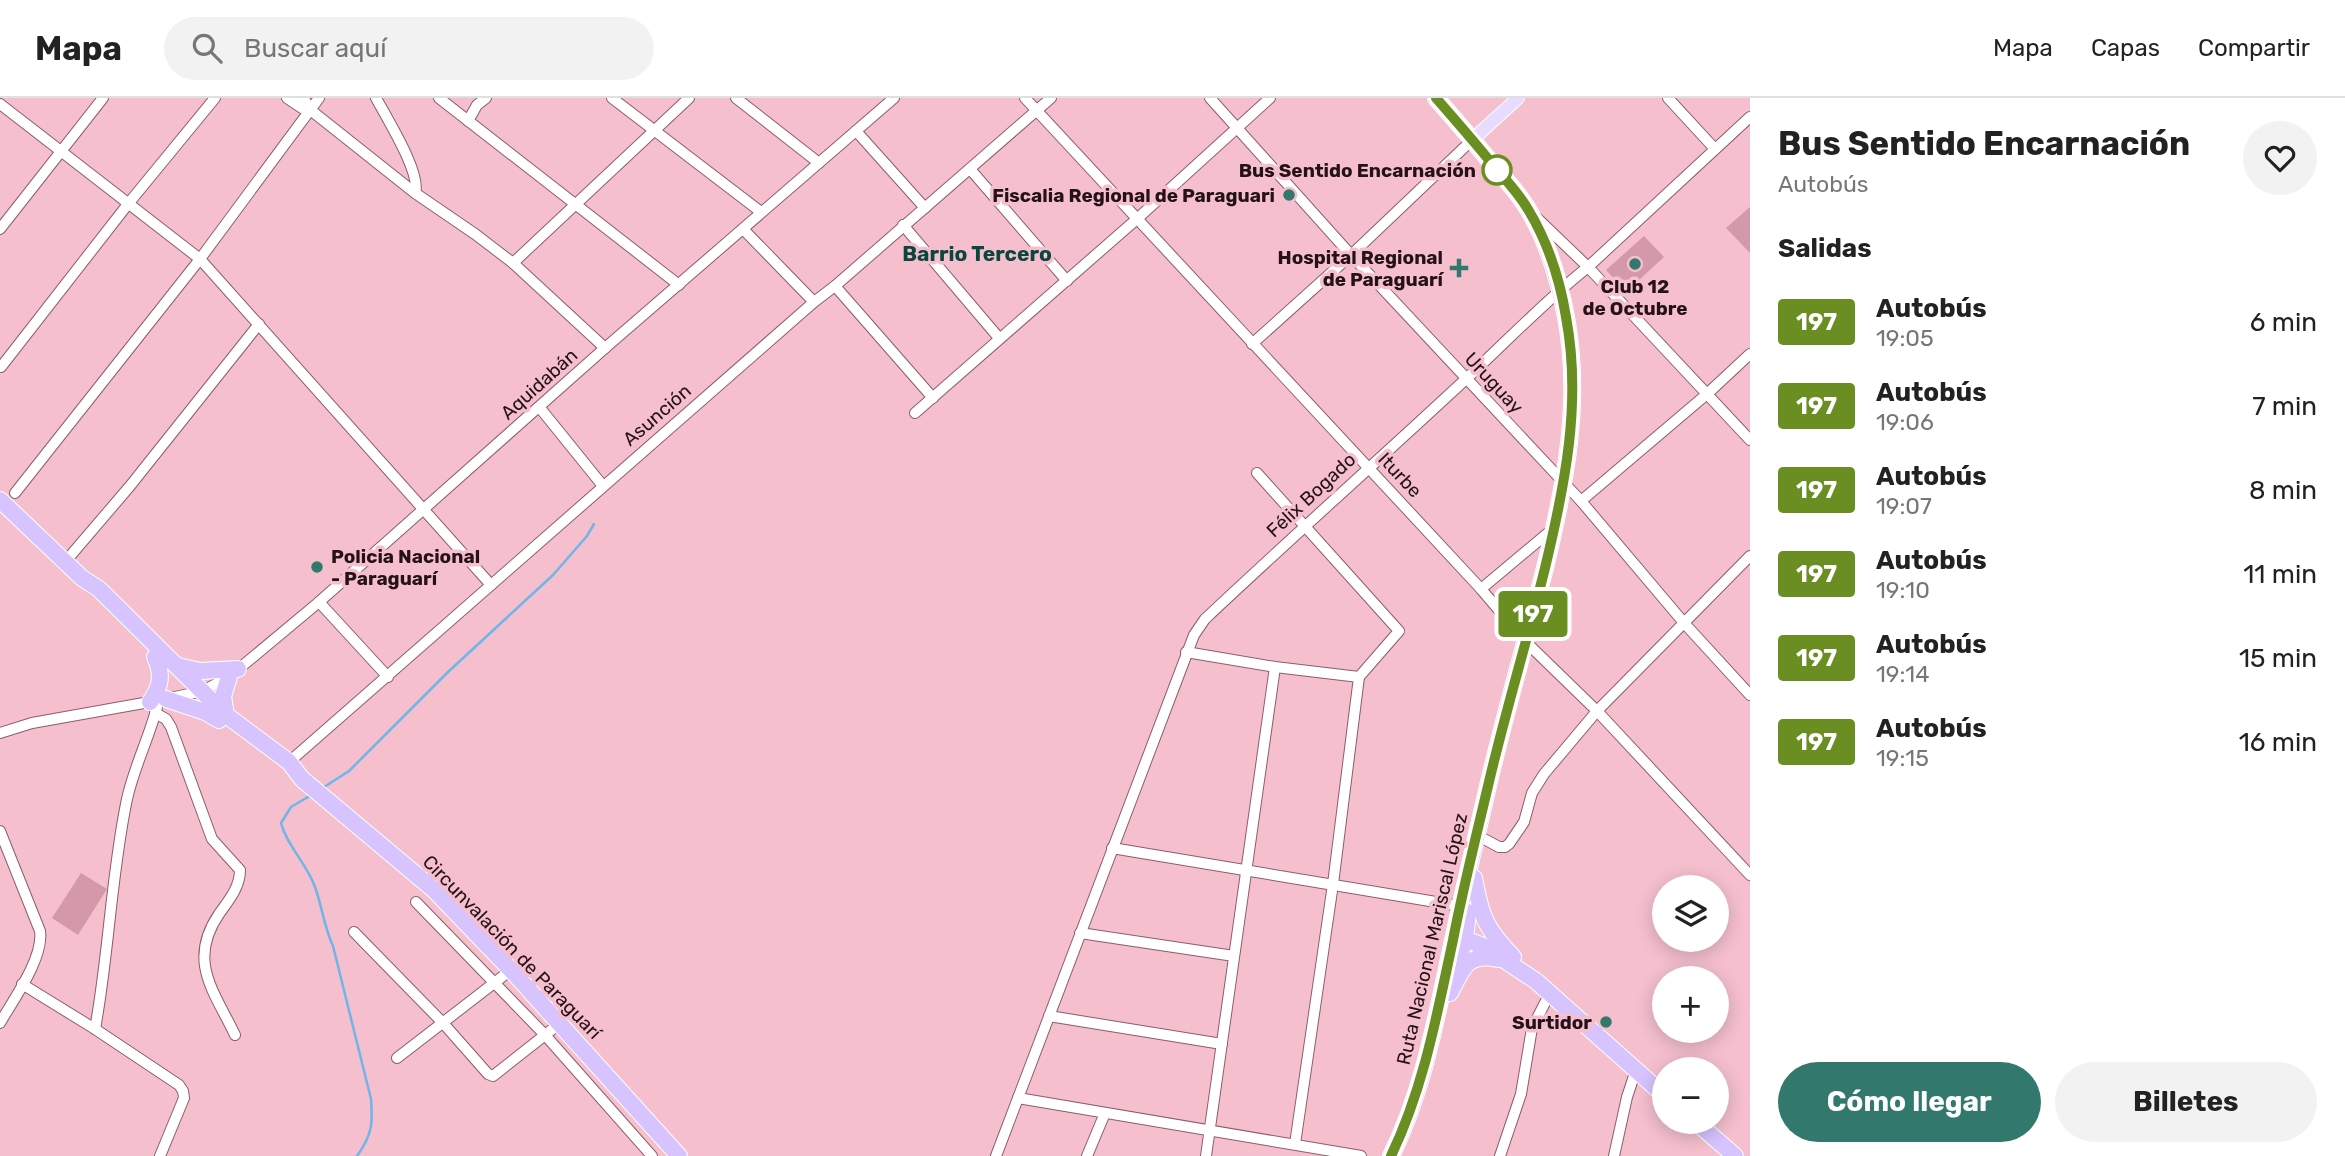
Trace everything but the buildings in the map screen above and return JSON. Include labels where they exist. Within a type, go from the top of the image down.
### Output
[{"type":"highway","name":"Ruta Nacional Mariscal López","points":[[1391,1156],[1406,1124],[1430,1051],[1498,742],[1555,527],[1569,449],[1574,382],[1571,346],[1560,289],[1551,257],[1528,209],[1436,98]]},
{"type":"highway","name":"Circunvalación de Paraguarí","points":[[7,497],[65,562],[99,589],[177,666],[197,692]]},
{"type":"highway","name":"Circunvalación de Paraguarí","points":[[82,578],[92,593],[155,657],[279,768],[302,779]]},
{"type":"highway","points":[[155,657],[159,666],[157,704],[223,717],[223,696],[234,673],[200,671],[177,666]]},
{"type":"highway","name":"Circunvalación de Paraguarí","points":[[223,717],[289,762],[302,779],[433,889],[511,970],[679,1156]]},
{"type":"highway","name":"Ruta Nacional Mariscal López","points":[[1399,1156],[1415,1129],[1438,1053],[1450,993],[1465,939],[1474,878],[1504,744],[1503,728]]},
{"type":"highway","points":[[1474,878],[1479,905],[1490,932],[1536,981],[1652,1084]]},
{"type":"highway","points":[[1448,963],[1465,939],[1462,900]]},
{"type":"highway","points":[[1465,939],[1483,946],[1536,981]]},
{"type":"highway","points":[[1450,993],[1463,968],[1478,956],[1508,962]]},
{"type":"highway","points":[[1710,1134],[1735,1156]]},
{"type":"main road","points":[[1472,139],[1518,98]]},
{"type":"street","points":[[0,229],[103,98]]},
{"type":"street","points":[[1,367],[215,98]]},
{"type":"street","points":[[287,98],[302,108],[309,109]]},
{"type":"street","points":[[301,98],[309,109],[415,193],[513,263],[605,348]]},
{"type":"street","points":[[7,497],[200,259],[319,98]]},
{"type":"street","points":[[376,98],[405,150],[416,184],[415,193]]},
{"type":"street","points":[[439,98],[679,285]]},
{"type":"street","points":[[468,121],[477,105],[486,98]]},
{"type":"street","points":[[612,98],[761,212]]},
{"type":"street","points":[[513,263],[689,98]]},
{"type":"street","points":[[736,98],[819,163]]},
{"type":"street","name":"Aquidabán","points":[[0,732],[32,723],[157,704],[197,692],[234,673],[319,603],[605,348],[894,98]]},
{"type":"street","name":"Iturbe","points":[[1025,98],[1481,589],[1526,642],[1597,711],[1750,875]]},
{"type":"street","name":"Asunción","points":[[289,762],[1051,98]]},
{"type":"street","name":"Uruguay","points":[[1210,98],[1351,255],[1581,501],[1685,624],[1750,695]]},
{"type":"street","points":[[915,413],[1138,218],[1270,98]]},
{"type":"street","points":[[1668,98],[1715,149]]},
{"type":"street","points":[[0,104],[200,259],[491,585]]},
{"type":"street","name":"Félix Bogado","points":[[996,1156],[1186,652],[1205,619],[1560,289],[1588,267],[1750,117]]},
{"type":"street","points":[[856,131],[925,208]]},
{"type":"street","points":[[1252,344],[1351,255],[1472,139]]},
{"type":"street","points":[[970,169],[1067,281]]},
{"type":"street","points":[[1528,209],[1588,267],[1750,440]]},
{"type":"street","points":[[903,225],[999,338]]},
{"type":"street","points":[[743,229],[814,302]]},
{"type":"street","points":[[835,286],[933,398]]},
{"type":"street","points":[[65,562],[130,486],[259,324]]},
{"type":"street","points":[[1581,501],[1750,354]]},
{"type":"street","points":[[540,408],[603,486]]},
{"type":"street","points":[[1257,473],[1399,631],[1359,677],[1333,884],[1295,1144]]},
{"type":"street","points":[[1481,589],[1555,527]]},
{"type":"street","points":[[1484,839],[1499,847],[1510,844],[1524,822],[1532,793],[1597,711],[1750,556]]},
{"type":"street","points":[[319,603],[388,677]]},
{"type":"street","points":[[1186,652],[1275,667],[1359,677]]},
{"type":"street","points":[[1206,1156],[1275,667]]},
{"type":"street","points":[[95,1029],[127,799],[157,704]]},
{"type":"street","points":[[157,704],[171,727],[212,839],[240,870],[236,888],[214,921],[205,943],[204,957],[206,976],[236,1035]]},
{"type":"street","points":[[0,831],[42,942],[0,1023]]},
{"type":"street","points":[[1112,848],[1333,884],[1462,900]]},
{"type":"street","points":[[416,902],[545,1035],[652,1156]]},
{"type":"street","points":[[435,922],[450,907]]},
{"type":"street","points":[[354,932],[443,1023],[488,1074],[493,1076],[559,1024]]},
{"type":"street","points":[[1080,933],[1234,956]]},
{"type":"street","points":[[397,1058],[511,970]]},
{"type":"street","points":[[22,984],[95,1029],[170,1079],[183,1091],[184,1098],[160,1156]]},
{"type":"street","points":[[1500,1156],[1521,1094],[1532,1028],[1550,993]]},
{"type":"street","points":[[1049,1016],[1222,1044]]},
{"type":"street","points":[[1614,1156],[1636,1070]]},
{"type":"street","points":[[1018,1098],[1361,1156]]},
{"type":"street","points":[[1087,1156],[1105,1113]]},
{"type":"shaded area","points":[[1750,207],[1750,253],[1726,228]]},
{"type":"shaded area","name":"Club 12 de Octubre","points":[[1644,236],[1664,257],[1626,292],[1606,270]]},
{"type":"shaded area","points":[[81,873],[107,889],[78,935],[52,918]]},
{"type":"waterway","points":[[321,789],[349,771],[448,672],[553,575],[594,524]]},
{"type":"waterway","points":[[313,794],[291,807],[281,823],[317,894],[333,946],[371,1099],[370,1129],[357,1156]]},
{"type":"bus line","name":"197","points":[[1391,1156],[1406,1124],[1430,1051],[1498,742],[1555,527],[1569,449],[1574,382],[1566,314],[1551,257],[1541,234],[1528,209],[1510,185],[1436,98]]},
{"type":"place","name":"Bus Sentido Encarnación","points":[[1497,170]]},
{"type":"place","name":"Fiscalia Regional de Paraguari","points":[[1289,195]]},
{"type":"place","name":"Club 12 de Octubre","points":[[1635,264]]},
{"type":"place","name":"Hospital Regional de Paraguarí","points":[[1459,268]]},
{"type":"place","name":"Policia Nacional - Paraguarí","points":[[317,567]]},
{"type":"place","name":"Surtidor","points":[[1606,1022]]},
{"type":"district","name":"Barrio Tercero","points":[[977,253]]}]
